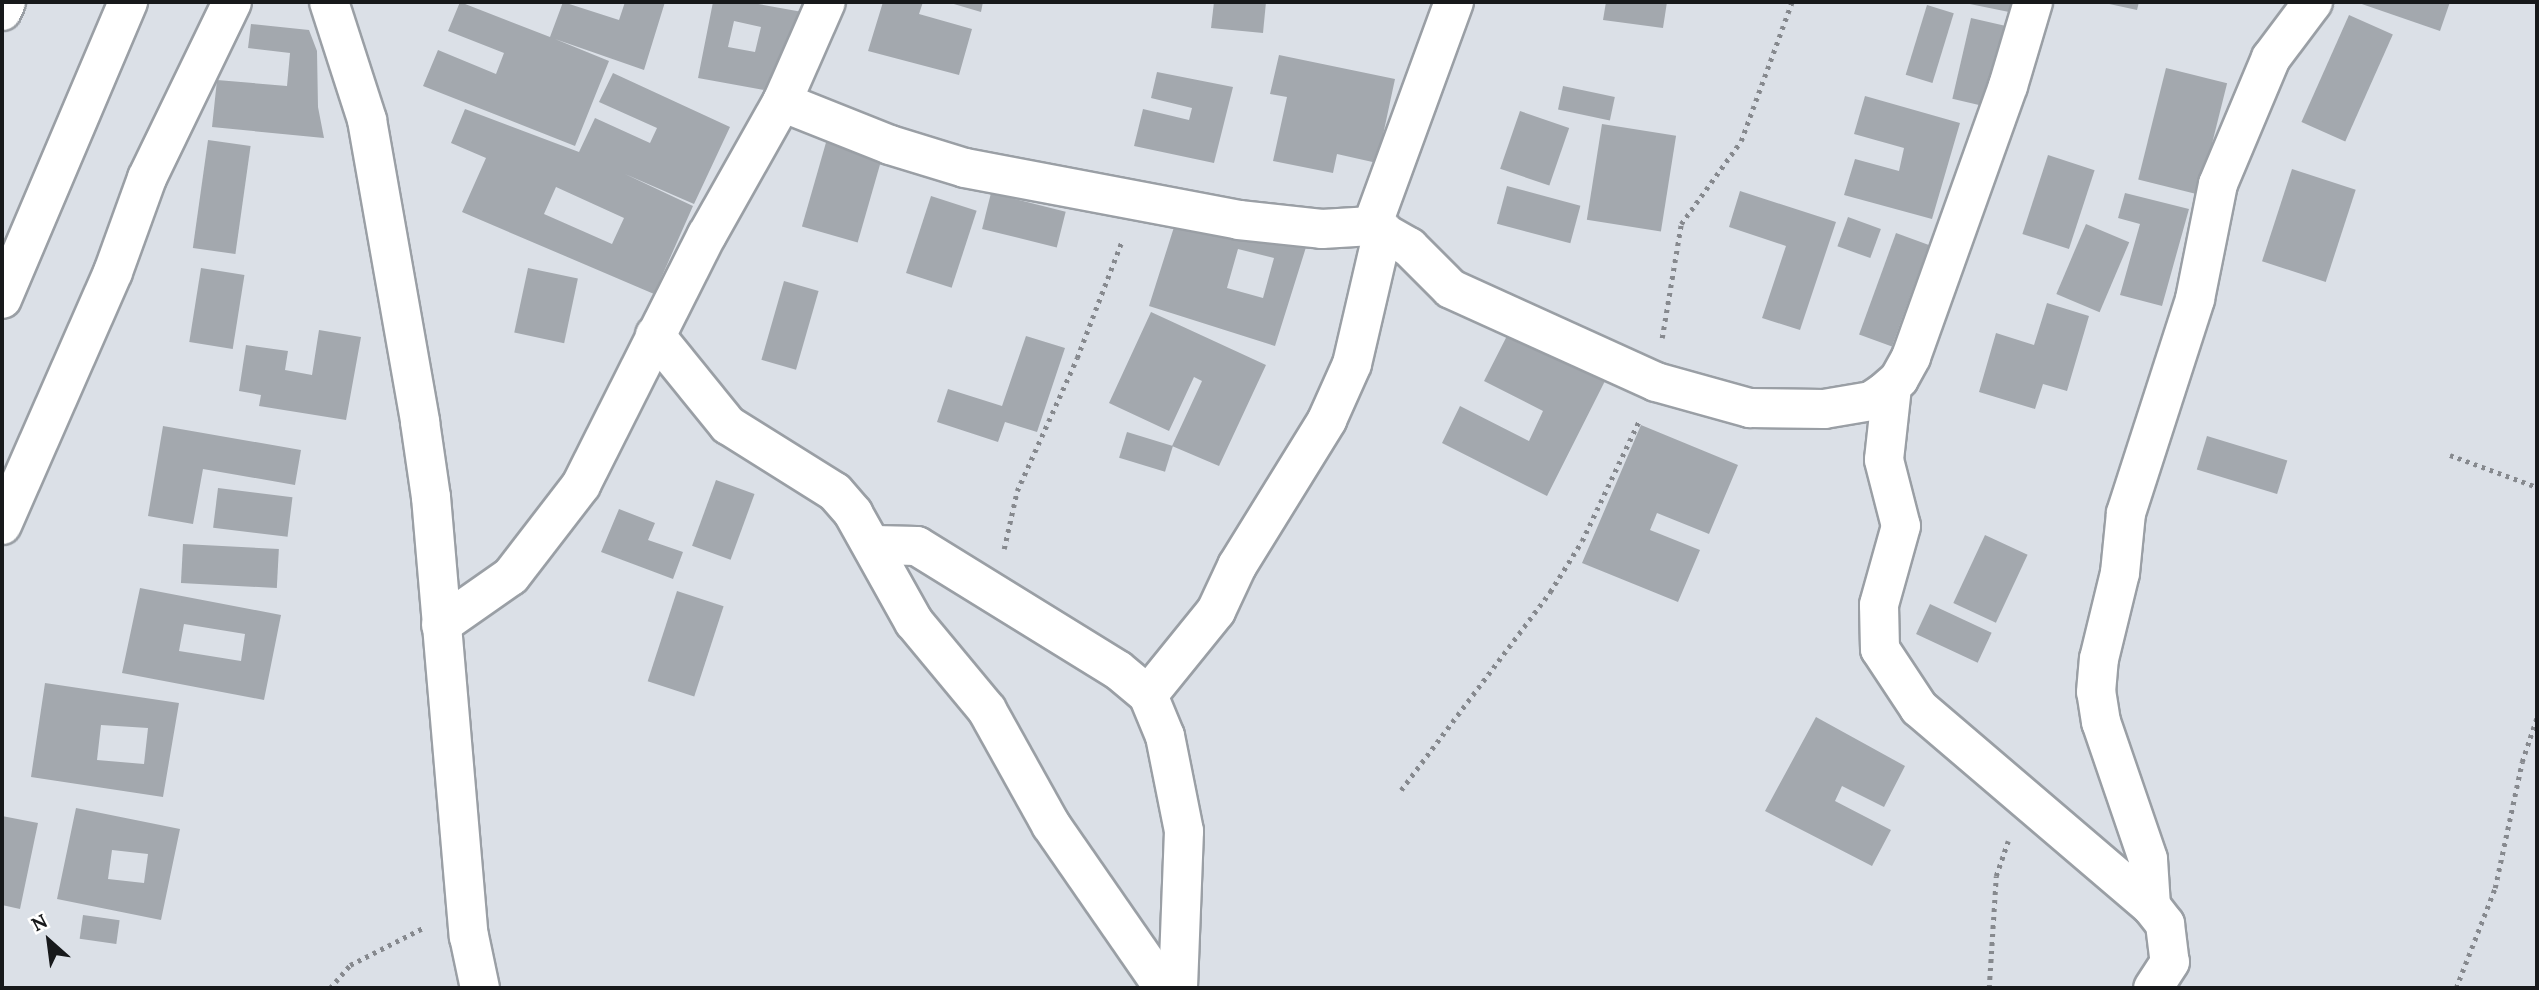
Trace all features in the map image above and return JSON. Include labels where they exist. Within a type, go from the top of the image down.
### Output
[{"type":"street","points":[[2,11],[6,2]]},
{"type":"street","points":[[2,299],[128,2]]},
{"type":"street","points":[[2,525],[113,272],[147,178],[232,2]]},
{"type":"street","points":[[329,2],[367,120],[431,497],[466,900],[480,988]]},
{"type":"street","points":[[441,625],[485,598],[534,552],[581,485],[615,425],[656,335],[782,102],[825,2]]},
{"type":"street","points":[[1148,695],[1216,611],[1237,566],[1327,420],[1352,364],[1378,229],[1454,2]]},
{"type":"street","points":[[2033,2],[2008,86],[1924,327],[1892,387],[1884,460],[1901,526],[1878,613],[1880,649],[1919,708],[2151,906],[2165,924],[2170,954],[2170,962],[2153,988]]},
{"type":"street","points":[[2151,906],[2145,850],[2101,722],[2096,692],[2099,659],[2120,573],[2126,513],[2195,299],[2218,184],[2271,58],[2313,2]]},
{"type":"street","points":[[782,102],[890,145],[965,167],[1276,225],[1378,229],[1422,257],[1451,289],[1656,382],[1707,398],[1784,411],[1871,401],[1892,387]]},
{"type":"street","points":[[656,335],[728,425],[835,492],[875,545],[914,622],[987,710],[1051,825],[1164,988]]},
{"type":"street","points":[[875,545],[917,546],[1118,670],[1148,695],[1165,736],[1184,831],[1178,988]]},
{"type":"path","points":[[1401,790],[1550,592],[1615,475],[1656,382],[1681,224],[1746,131],[1792,2]]},
{"type":"path","points":[[988,591],[1003,556],[1017,491],[1121,248],[1130,199]]},
{"type":"path","points":[[2450,455],[2537,487]]},
{"type":"path","points":[[2456,988],[2494,888],[2522,762],[2537,717]]},
{"type":"path","points":[[1989,988],[1999,859],[2028,799]]},
{"type":"path","points":[[330,988],[350,965],[408,937],[466,900]]},
{"type":"building","points":[[460,2],[550,37],[563,2],[619,20],[625,2],[665,2],[644,70],[555,39],[609,61],[575,146],[423,86],[438,50],[496,74],[504,53],[448,31]]},
{"type":"building","points":[[713,2],[747,2],[808,13],[792,95],[698,78]],"holes":[[[734,21],[761,27],[755,52],[728,47]]]},
{"type":"building","points":[[883,2],[923,2],[919,14],[972,29],[959,75],[868,51]]},
{"type":"building","points":[[947,2],[983,2],[981,12]]},
{"type":"building","points":[[1214,2],[1266,2],[1263,33],[1211,28]]},
{"type":"building","points":[[1606,2],[1667,2],[1663,28],[1603,20]]},
{"type":"building","points":[[1960,2],[2011,2],[2009,12]]},
{"type":"building","points":[[2100,2],[2139,2],[2137,10]]},
{"type":"building","points":[[2356,2],[2450,2],[2440,31]]},
{"type":"building","points":[[1927,5],[1954,13],[1932,83],[1906,75]]},
{"type":"building","points":[[2349,15],[2393,35],[2345,141],[2301,122]]},
{"type":"building","points":[[1971,18],[2016,28],[1997,109],[1952,99]]},
{"type":"building","points":[[251,24],[309,30],[317,51],[318,107],[324,138],[212,127],[217,80],[287,86],[290,53],[248,48]]},
{"type":"building","points":[[1279,55],[1395,79],[1377,163],[1337,154],[1333,173],[1273,161],[1287,97],[1270,94]]},
{"type":"building","points":[[2166,68],[2227,83],[2199,195],[2138,180]]},
{"type":"building","points":[[1157,72],[1233,87],[1214,163],[1134,146],[1143,109],[1189,120],[1192,108],[1151,98]]},
{"type":"building","points":[[613,73],[730,127],[694,204],[625,174],[693,206],[654,294],[462,212],[486,158],[451,143],[465,109],[579,152],[595,118],[650,143],[657,128],[599,102]],"holes":[[[556,187],[624,218],[612,244],[544,214]]]},
{"type":"building","points":[[1563,86],[1615,97],[1610,120],[1558,109]]},
{"type":"building","points":[[1865,96],[1960,123],[1932,219],[1844,195],[1855,159],[1899,171],[1904,148],[1854,134]]},
{"type":"building","points":[[1520,111],[1569,128],[1549,186],[1500,169]]},
{"type":"building","points":[[1602,124],[1676,136],[1661,232],[1587,220]]},
{"type":"building","points":[[827,139],[883,155],[858,242],[802,226]]},
{"type":"building","points":[[208,140],[251,146],[235,254],[193,248]]},
{"type":"building","points":[[2048,155],[2095,170],[2069,249],[2022,234]]},
{"type":"building","points":[[2292,169],[2356,190],[2326,282],[2262,261]]},
{"type":"building","points":[[1507,186],[1580,206],[1570,243],[1497,224]]},
{"type":"building","points":[[1740,191],[1836,222],[1800,330],[1762,318],[1786,246],[1729,227]]},
{"type":"building","points":[[991,193],[1066,212],[1057,248],[982,229]]},
{"type":"building","points":[[2125,193],[2189,209],[2162,306],[2120,295],[2140,224],[2118,218]]},
{"type":"building","points":[[931,196],[977,211],[952,288],[906,273]]},
{"type":"building","points":[[1181,205],[1307,244],[1275,346],[1149,306]],"holes":[[[1238,249],[1274,258],[1263,298],[1227,288]]]},
{"type":"building","points":[[1848,217],[1881,229],[1870,258],[1837,246]]},
{"type":"building","points":[[2086,224],[2129,242],[2100,312],[2056,294]]},
{"type":"building","points":[[1896,233],[1929,245],[1892,346],[1859,334]]},
{"type":"building","points":[[201,268],[244,275],[233,349],[189,342]]},
{"type":"building","points":[[528,268],[578,279],[564,343],[514,333]]},
{"type":"building","points":[[784,281],[819,291],[796,370],[761,360]]},
{"type":"building","points":[[2047,303],[2089,316],[2067,391],[2043,384],[2035,409],[1979,392],[1996,333],[2034,345]]},
{"type":"building","points":[[1151,312],[1266,365],[1219,466],[1172,446],[1202,381],[1194,377],[1169,431],[1109,403]]},
{"type":"building","points":[[1511,328],[1607,377],[1547,496],[1442,443],[1460,406],[1529,441],[1543,411],[1484,381]]},
{"type":"building","points":[[319,330],[361,337],[346,420],[259,406],[261,395],[239,391],[246,345],[288,351],[285,370],[312,375]]},
{"type":"building","points":[[1026,336],[1065,348],[1037,432],[1005,422],[998,442],[937,422],[948,389],[1002,406]]},
{"type":"building","points":[[1641,425],[1738,465],[1709,534],[1657,513],[1650,530],[1700,550],[1678,602],[1582,563]]},
{"type":"building","points":[[163,426],[301,450],[295,485],[203,469],[193,524],[148,516]]},
{"type":"building","points":[[1127,432],[1173,446],[1165,472],[1119,458]]},
{"type":"building","points":[[2207,436],[2287,461],[2277,494],[2197,469]]},
{"type":"building","points":[[716,480],[755,494],[731,560],[692,546]]},
{"type":"building","points":[[218,488],[292,497],[288,537],[213,528]]},
{"type":"building","points":[[619,509],[655,523],[648,540],[683,552],[673,579],[601,552]]},
{"type":"building","points":[[1985,535],[2028,555],[1996,623],[1953,603]]},
{"type":"building","points":[[183,544],[279,549],[277,588],[181,583]]},
{"type":"building","points":[[140,588],[281,615],[264,700],[122,673]],"holes":[[[184,624],[245,634],[241,661],[179,651]]]},
{"type":"building","points":[[677,591],[724,606],[694,696],[648,681]]},
{"type":"building","points":[[1930,604],[1992,633],[1978,663],[1916,634]]},
{"type":"building","points":[[45,683],[179,703],[163,797],[31,777]],"holes":[[[101,725],[148,728],[144,764],[97,760]]]},
{"type":"building","points":[[1816,717],[1905,766],[1884,807],[1842,786],[1835,801],[1891,830],[1872,866],[1765,811]]},
{"type":"building","points":[[76,808],[180,829],[161,920],[57,899]],"holes":[[[112,850],[148,854],[144,883],[108,879]]]},
{"type":"building","points":[[2,816],[38,823],[20,909],[2,905]]},
{"type":"building","points":[[83,915],[120,920],[116,944],[80,939]]}]
